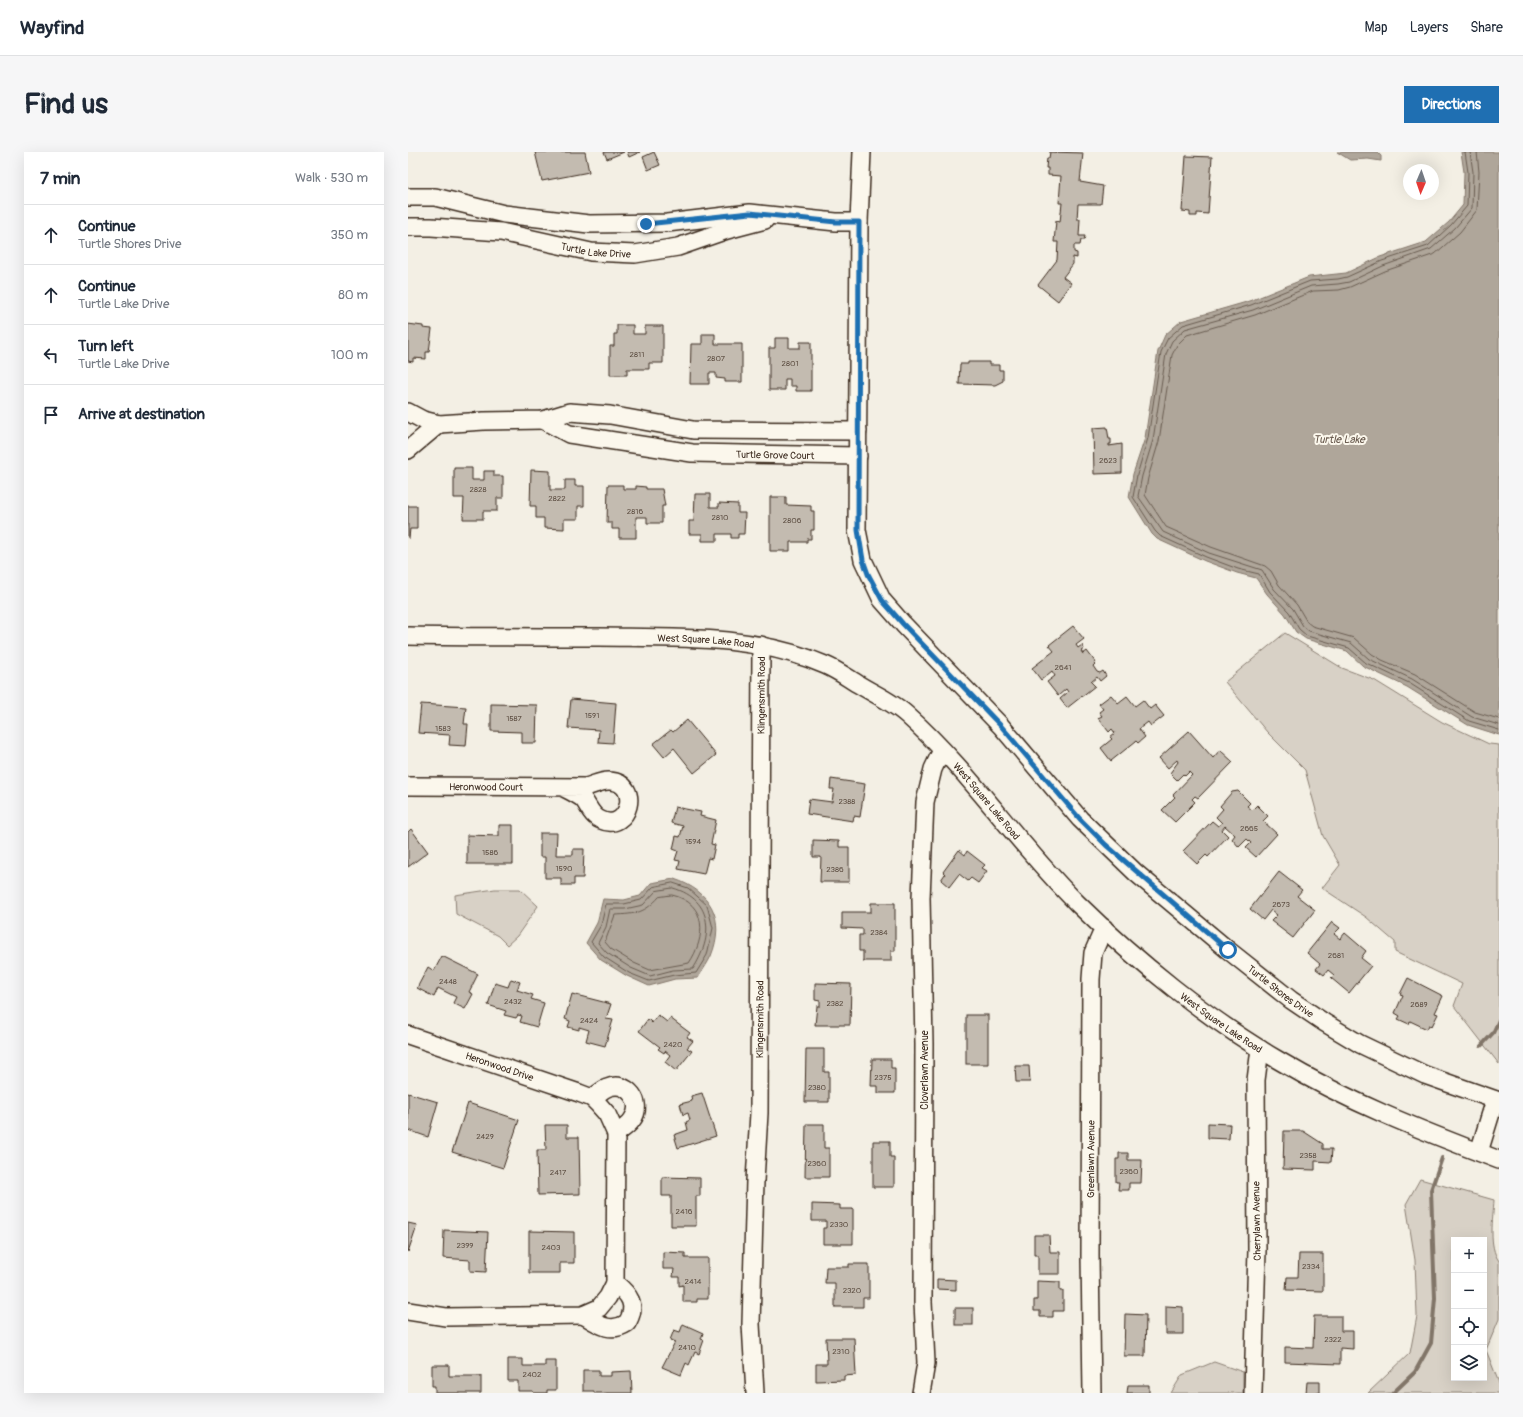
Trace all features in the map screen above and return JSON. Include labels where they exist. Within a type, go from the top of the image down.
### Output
[{"type":"street","points":[[859,222],[862,152]]},
{"type":"street","name":"Turtle Lake Drive","points":[[408,197],[435,197],[504,214],[568,223],[610,225],[667,223],[750,213],[836,222],[859,222]]},
{"type":"street","points":[[501,232],[504,214]]},
{"type":"street","name":"Turtle Lake Drive","points":[[408,227],[431,226],[501,232],[591,252],[634,254],[678,247],[727,230],[781,216]]},
{"type":"street","name":"Turtle Shores Drive","points":[[859,222],[857,505],[860,545],[868,574],[882,600],[903,624],[1001,726],[1080,819],[1106,845],[1228,950],[1291,1000],[1360,1044],[1425,1075],[1497,1100]]},
{"type":"street","name":"Turtle Grove Court","points":[[408,412],[423,420],[439,424],[484,421],[543,420],[569,412],[590,412],[693,430],[858,430]]},
{"type":"street","name":"Turtle Grove Court","points":[[543,420],[569,434],[692,453],[858,456]]},
{"type":"street","points":[[408,450],[439,424]]},
{"type":"street","points":[[692,453],[693,430]]},
{"type":"street","name":"West Square Lake Road","points":[[408,636],[703,638],[761,645],[790,652],[828,666],[905,712],[942,750],[1058,883],[1145,966],[1260,1049],[1319,1083],[1414,1128],[1499,1160]]},
{"type":"street","name":"Klingensmith Road","points":[[755,1393],[751,1324],[755,1181],[760,1113],[761,645]]},
{"type":"street","name":"Cloverlawn Avenue","points":[[921,1393],[926,1363],[924,1302],[924,1044],[921,898],[925,802],[933,769],[942,750]]},
{"type":"street","name":"Heronwood Court","points":[[408,786],[564,788]]},
{"type":"street","name":"Greenlawn Avenue","points":[[1092,1393],[1090,1256],[1091,979],[1093,953],[1104,928]]},
{"type":"street","name":"Heronwood Drive","points":[[408,1035],[592,1098],[607,1114],[616,1134],[615,1283],[608,1297],[599,1308],[583,1315],[446,1317],[408,1311]]},
{"type":"street","name":"Cherrylawn Avenue","points":[[1253,1393],[1257,1250],[1255,1087],[1260,1049]]},
{"type":"street","points":[[592,1098],[608,1087],[618,1086],[627,1089],[633,1095],[636,1103],[633,1120],[616,1134]]},
{"type":"street","points":[[1479,1152],[1497,1100]]},
{"type":"street","points":[[583,1315],[606,1328],[616,1329],[627,1323],[632,1310],[632,1300],[625,1291],[615,1283]]},
{"type":"shaded area","points":[[1285,633],[1342,668],[1374,680],[1442,722],[1489,744],[1499,745],[1499,1064],[1454,1006],[1462,984],[1395,952],[1395,942],[1366,917],[1322,888],[1340,865],[1323,836],[1305,770],[1267,732],[1225,682]]},
{"type":"shaded area","points":[[495,889],[520,889],[538,906],[517,936],[507,945],[498,936],[456,914],[455,895]]},
{"type":"shaded area","points":[[1420,1179],[1494,1200],[1492,1240],[1493,1248],[1499,1261],[1499,1319],[1487,1348],[1487,1237],[1451,1237],[1451,1381],[1487,1381],[1487,1353],[1499,1383],[1499,1393],[1368,1393],[1410,1353],[1417,1316],[1415,1260],[1406,1204]]},
{"type":"shaded area","points":[[1214,1362],[1243,1372],[1243,1393],[1171,1393],[1182,1375]]},
{"type":"water","points":[[1337,152],[1377,152],[1381,156],[1381,161],[1368,159],[1350,160]]},
{"type":"water","name":"Turtle Lake","points":[[1461,152],[1499,152],[1499,735],[1468,725],[1407,687],[1363,666],[1347,651],[1306,639],[1296,632],[1285,614],[1267,594],[1256,578],[1237,573],[1205,561],[1157,539],[1152,534],[1129,497],[1133,474],[1145,438],[1158,351],[1165,335],[1181,321],[1250,301],[1309,277],[1346,273],[1380,257],[1426,242],[1449,222],[1463,205],[1464,172]]},
{"type":"water","points":[[674,879],[687,884],[698,891],[712,908],[716,919],[717,930],[715,943],[710,959],[698,978],[675,979],[649,986],[627,976],[601,960],[586,943],[597,923],[603,899],[624,900],[640,896],[651,883]]},
{"type":"building","points":[[535,152],[585,152],[589,172],[542,181]]},
{"type":"building","points":[[604,152],[624,152],[607,159]]},
{"type":"building","points":[[627,152],[640,152],[629,157]]},
{"type":"building","points":[[654,152],[660,165],[648,170],[643,157]]},
{"type":"building","points":[[1050,152],[1083,153],[1080,182],[1103,186],[1101,204],[1078,204],[1077,219],[1080,219],[1079,236],[1085,236],[1084,240],[1081,240],[1080,245],[1074,245],[1074,252],[1077,253],[1077,258],[1073,257],[1073,264],[1063,277],[1071,283],[1058,301],[1038,285],[1057,260],[1058,242],[1054,242],[1056,221],[1060,222],[1062,203],[1059,203],[1061,176],[1048,175],[1048,168],[1046,168],[1047,158],[1049,158]]},
{"type":"building","points":[[1186,156],[1212,157],[1208,214],[1197,213],[1197,216],[1190,216],[1190,212],[1182,211]]},
{"type":"building","points":[[408,324],[432,329],[429,352],[426,352],[426,359],[413,358],[413,362],[408,361]]},
{"type":"building","points":[[617,325],[633,325],[633,334],[645,334],[645,326],[663,326],[663,363],[649,363],[649,369],[627,369],[627,375],[610,375],[610,346],[614,346],[614,334],[617,334]]},
{"type":"building","points":[[702,334],[715,334],[715,344],[742,344],[742,382],[725,382],[725,379],[716,378],[716,373],[709,373],[709,384],[690,384],[691,344],[702,344]]},
{"type":"building","points":[[775,338],[789,338],[789,348],[800,348],[800,342],[811,342],[811,391],[796,391],[796,386],[790,386],[790,379],[785,379],[785,390],[769,390],[769,348],[775,348]]},
{"type":"building","points":[[968,362],[989,362],[989,365],[999,365],[999,370],[1003,370],[1003,381],[995,385],[959,384],[960,364],[968,364]]},
{"type":"building","points":[[1107,427],[1109,439],[1111,439],[1111,444],[1109,444],[1109,446],[1122,444],[1122,473],[1094,474],[1093,428]]},
{"type":"building","points":[[454,468],[472,468],[472,480],[484,480],[484,471],[494,471],[494,476],[503,476],[503,498],[497,498],[497,511],[483,511],[483,519],[463,519],[464,498],[454,498]]},
{"type":"building","points":[[531,470],[550,471],[550,490],[565,490],[565,480],[575,480],[575,486],[584,486],[584,506],[578,506],[578,519],[564,519],[564,529],[544,528],[544,518],[536,518],[536,506],[530,506]]},
{"type":"building","points":[[608,485],[623,485],[623,489],[636,489],[636,486],[646,487],[646,489],[662,489],[665,506],[662,506],[662,523],[647,523],[647,517],[636,517],[636,538],[619,538],[619,529],[612,529],[612,523],[607,523]]},
{"type":"building","points":[[695,494],[710,494],[710,507],[719,507],[719,503],[738,504],[738,513],[745,513],[744,534],[738,534],[738,538],[731,538],[731,534],[717,534],[717,541],[702,541],[702,534],[689,534],[689,521],[694,521]]},
{"type":"building","points":[[770,497],[786,497],[786,505],[811,506],[811,511],[814,511],[814,530],[811,530],[811,539],[807,539],[807,542],[790,542],[790,551],[770,551]]},
{"type":"building","points":[[408,506],[417,506],[417,529],[410,529],[409,538],[408,538]]},
{"type":"building","points":[[1073,626],[1084,639],[1076,645],[1078,648],[1082,645],[1084,649],[1081,651],[1083,654],[1087,651],[1096,663],[1093,666],[1097,672],[1100,673],[1103,671],[1106,676],[1100,681],[1097,677],[1091,682],[1095,686],[1067,708],[1060,699],[1068,692],[1066,689],[1058,696],[1047,682],[1055,676],[1052,671],[1041,680],[1032,668],[1054,651],[1049,645]]},
{"type":"building","points":[[1111,695],[1118,703],[1127,696],[1135,706],[1143,700],[1150,709],[1155,705],[1164,716],[1151,726],[1148,722],[1139,729],[1145,737],[1138,743],[1136,741],[1111,761],[1101,748],[1112,739],[1110,737],[1115,733],[1112,729],[1109,732],[1098,718],[1102,716],[1099,712],[1103,709],[1099,704]]},
{"type":"building","points":[[571,699],[616,703],[613,743],[598,742],[599,730],[568,728]]},
{"type":"building","points":[[421,704],[466,707],[464,724],[468,724],[466,746],[449,745],[450,735],[418,733]]},
{"type":"building","points":[[491,704],[537,705],[536,743],[522,743],[522,732],[491,731]]},
{"type":"building","points":[[687,720],[716,755],[694,773],[674,748],[664,757],[653,744],[671,730],[673,732]]},
{"type":"building","points":[[1189,731],[1213,758],[1220,750],[1233,762],[1198,798],[1195,796],[1192,799],[1195,802],[1175,822],[1162,810],[1175,797],[1173,795],[1192,775],[1189,772],[1185,776],[1183,774],[1177,780],[1170,773],[1178,762],[1177,760],[1168,768],[1159,758]]},
{"type":"building","points":[[831,779],[865,784],[860,817],[854,816],[853,821],[807,814],[809,799],[832,802],[834,789],[830,789]]},
{"type":"building","points":[[1238,791],[1250,803],[1247,806],[1252,810],[1257,805],[1268,816],[1263,821],[1277,834],[1256,857],[1246,848],[1251,843],[1247,839],[1239,847],[1232,839],[1235,835],[1225,826],[1222,830],[1228,836],[1208,857],[1206,855],[1197,864],[1183,851],[1212,821],[1218,826],[1222,823],[1216,817],[1223,809],[1220,806],[1232,792]]},
{"type":"building","points":[[675,807],[701,812],[700,816],[716,820],[711,844],[715,845],[712,859],[708,858],[704,874],[678,869],[680,861],[675,860],[678,851],[673,849],[676,836],[680,837],[683,826],[671,823]]},
{"type":"building","points":[[499,825],[513,825],[513,864],[467,864],[467,835],[499,836]]},
{"type":"building","points":[[411,829],[428,852],[408,867],[408,832]]},
{"type":"building","points":[[540,833],[557,833],[556,855],[573,855],[573,849],[584,849],[583,878],[574,878],[574,885],[561,885],[561,878],[545,878],[545,857],[540,857]]},
{"type":"building","points":[[813,840],[839,841],[839,847],[849,847],[849,882],[820,882],[821,857],[813,857]]},
{"type":"building","points":[[959,850],[965,855],[967,851],[985,865],[982,868],[987,871],[978,883],[971,878],[968,881],[959,874],[949,887],[941,880],[945,874],[943,872]]},
{"type":"building","points":[[1279,872],[1302,890],[1297,896],[1315,910],[1293,938],[1271,921],[1277,915],[1271,910],[1263,920],[1250,909]]},
{"type":"building","points":[[871,903],[895,903],[895,951],[891,951],[891,961],[863,961],[863,951],[859,951],[859,935],[863,935],[863,929],[842,928],[842,912],[871,912]]},
{"type":"building","points":[[1332,922],[1340,928],[1334,934],[1340,939],[1345,933],[1366,951],[1361,958],[1371,966],[1349,993],[1331,978],[1334,975],[1328,970],[1324,975],[1316,969],[1320,964],[1307,953]]},
{"type":"building","points":[[442,956],[478,974],[469,992],[473,994],[465,1009],[453,1003],[456,997],[438,988],[434,997],[417,988],[428,967],[434,971]]},
{"type":"building","points":[[1408,978],[1443,996],[1435,1013],[1438,1014],[1432,1026],[1429,1025],[1427,1029],[1410,1021],[1409,1024],[1398,1019],[1400,1016],[1395,1013],[1403,995],[1400,994]]},
{"type":"building","points":[[511,979],[520,982],[517,990],[533,995],[531,999],[544,1003],[537,1027],[520,1022],[522,1016],[518,1015],[516,1018],[504,1015],[506,1011],[488,1005],[495,983],[508,987]]},
{"type":"building","points":[[815,983],[851,984],[850,1025],[815,1025],[817,1006],[820,1006],[820,1001],[815,1000]]},
{"type":"building","points":[[572,994],[611,1004],[606,1019],[613,1020],[605,1046],[586,1041],[589,1030],[579,1027],[579,1030],[568,1027],[570,1021],[565,1019]]},
{"type":"building","points":[[658,1015],[667,1022],[670,1018],[690,1033],[687,1037],[693,1041],[687,1048],[692,1051],[676,1071],[665,1062],[670,1055],[665,1051],[664,1053],[658,1049],[660,1047],[639,1031],[648,1019],[652,1023]]},
{"type":"building","points":[[966,1015],[988,1015],[988,1064],[966,1064]]},
{"type":"building","points":[[806,1049],[824,1049],[824,1072],[829,1072],[829,1102],[805,1102]]},
{"type":"building","points":[[872,1059],[891,1059],[891,1068],[895,1068],[895,1093],[878,1093],[878,1086],[871,1086]]},
{"type":"building","points":[[1015,1066],[1029,1066],[1030,1082],[1016,1082]]},
{"type":"building","points":[[408,1093],[438,1102],[428,1137],[408,1130]]},
{"type":"building","points":[[702,1093],[716,1136],[678,1148],[674,1135],[688,1130],[686,1122],[690,1120],[688,1113],[683,1115],[680,1104],[692,1101],[691,1096]]},
{"type":"building","points":[[468,1103],[519,1120],[503,1168],[452,1152]]},
{"type":"building","points":[[1208,1123],[1230,1124],[1229,1139],[1208,1138]]},
{"type":"building","points":[[806,1124],[824,1124],[824,1148],[829,1148],[829,1177],[805,1177]]},
{"type":"building","points":[[545,1125],[567,1125],[567,1137],[579,1137],[580,1194],[538,1195],[537,1150],[546,1150]]},
{"type":"building","points":[[1284,1131],[1303,1131],[1323,1144],[1323,1149],[1332,1149],[1331,1162],[1315,1161],[1315,1170],[1283,1169]]},
{"type":"building","points":[[873,1141],[890,1141],[890,1157],[894,1157],[894,1187],[873,1187]]},
{"type":"building","points":[[1119,1153],[1128,1153],[1128,1160],[1142,1160],[1141,1183],[1129,1183],[1129,1190],[1118,1190],[1119,1182],[1116,1182],[1116,1159],[1119,1159]]},
{"type":"building","points":[[662,1177],[700,1178],[700,1196],[696,1196],[696,1226],[671,1226],[671,1196],[662,1196]]},
{"type":"building","points":[[812,1204],[840,1205],[840,1209],[853,1209],[853,1244],[823,1244],[823,1228],[826,1228],[826,1221],[812,1221]]},
{"type":"building","points":[[408,1223],[417,1225],[408,1252]]},
{"type":"building","points":[[444,1230],[488,1232],[486,1272],[470,1271],[470,1260],[443,1258]]},
{"type":"building","points":[[529,1231],[574,1232],[574,1263],[560,1263],[560,1273],[529,1273]]},
{"type":"building","points":[[1034,1235],[1049,1235],[1050,1252],[1060,1252],[1060,1274],[1038,1274],[1038,1255],[1034,1255]]},
{"type":"building","points":[[663,1252],[685,1253],[685,1258],[708,1258],[708,1299],[697,1299],[697,1302],[683,1302],[683,1285],[679,1286],[679,1277],[673,1277],[674,1269],[663,1269]]},
{"type":"building","points":[[1299,1254],[1323,1254],[1323,1291],[1286,1290],[1287,1277],[1298,1277]]},
{"type":"building","points":[[849,1264],[869,1264],[869,1298],[863,1298],[863,1307],[835,1307],[835,1283],[825,1283],[826,1267],[849,1267]]},
{"type":"building","points":[[937,1279],[956,1280],[956,1290],[937,1289]]},
{"type":"building","points":[[1037,1281],[1060,1282],[1060,1291],[1063,1291],[1063,1311],[1053,1311],[1053,1317],[1040,1317],[1040,1311],[1034,1311],[1034,1300],[1037,1300]]},
{"type":"building","points":[[1166,1306],[1183,1307],[1183,1334],[1166,1334]]},
{"type":"building","points":[[955,1308],[973,1308],[973,1325],[955,1325]]},
{"type":"building","points":[[1125,1314],[1146,1315],[1145,1356],[1124,1356]]},
{"type":"building","points":[[1314,1316],[1341,1316],[1341,1331],[1353,1331],[1353,1349],[1340,1348],[1340,1364],[1285,1362],[1285,1347],[1313,1348]]},
{"type":"building","points":[[683,1324],[703,1333],[701,1339],[704,1340],[699,1354],[695,1352],[689,1365],[686,1363],[681,1375],[662,1367],[675,1342],[670,1340],[674,1330],[680,1332]]},
{"type":"building","points":[[826,1338],[854,1338],[856,1375],[844,1376],[844,1380],[816,1381],[816,1364],[827,1364]]},
{"type":"building","points":[[508,1359],[523,1359],[523,1366],[545,1366],[545,1361],[556,1361],[556,1390],[547,1390],[547,1393],[518,1391],[518,1381],[508,1381]]},
{"type":"building","points":[[432,1365],[449,1365],[449,1376],[481,1376],[481,1393],[435,1393],[435,1386],[432,1386]]},
{"type":"building","points":[[583,1370],[599,1370],[599,1376],[611,1376],[611,1372],[631,1371],[632,1393],[594,1393],[594,1391],[583,1391]]},
{"type":"building","points":[[1307,1382],[1320,1382],[1320,1393],[1306,1393]]},
{"type":"building","points":[[1128,1385],[1149,1385],[1149,1393],[1127,1393]]},
{"type":"waterway","points":[[1481,1046],[1493,1033],[1499,1020]]},
{"type":"waterway","points":[[1393,1393],[1415,1372],[1431,1343],[1435,1298],[1431,1190],[1442,1158]]},
{"type":"route","points":[[646,224],[688,221],[750,213],[836,222],[859,222],[858,530],[863,560],[874,587],[882,600],[903,624],[1001,726],[1080,819],[1136,873],[1228,950]]}]
